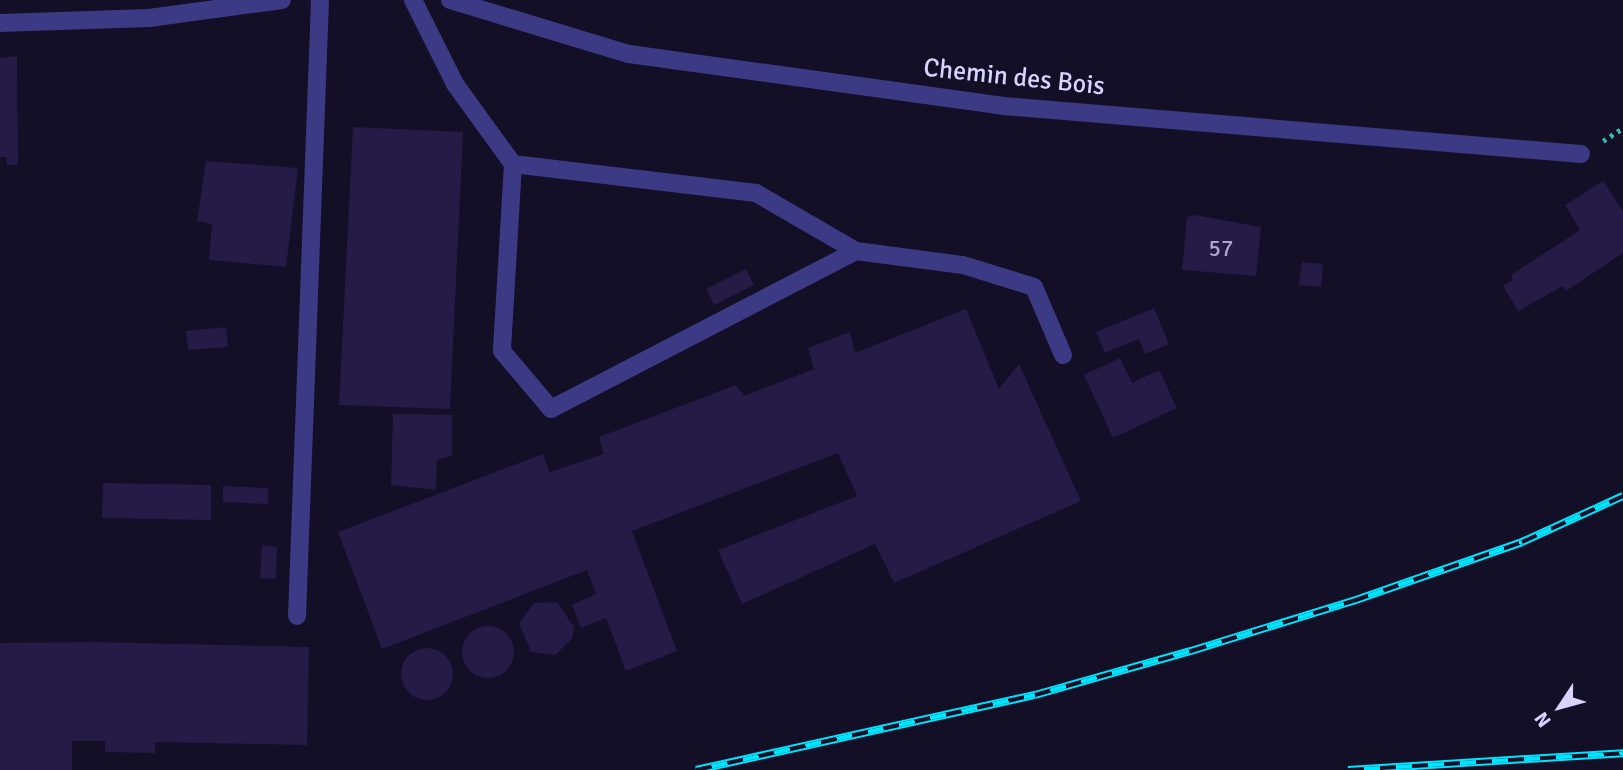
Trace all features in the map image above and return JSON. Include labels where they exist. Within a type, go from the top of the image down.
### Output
[{"type":"street","points":[[0,23],[149,18],[282,0]]},
{"type":"street","points":[[297,615],[320,0]]},
{"type":"street","points":[[413,0],[455,84],[513,164],[502,351],[551,409],[856,251]]},
{"type":"street","name":"Chemin des Bois","points":[[450,0],[629,54],[1003,106],[1581,154]]},
{"type":"street","points":[[513,164],[756,192],[856,251],[963,265],[1034,287],[1063,355]]},
{"type":"building","points":[[17,56],[18,165],[7,165],[6,157],[0,157],[0,58]]},
{"type":"building","points":[[353,127],[463,132],[450,409],[339,405]]},
{"type":"building","points":[[206,161],[298,168],[286,267],[209,260],[212,224],[197,221]]},
{"type":"building","points":[[1603,181],[1623,211],[1623,253],[1566,291],[1563,286],[1518,311],[1503,286],[1513,280],[1511,275],[1580,230],[1565,205]]},
{"type":"building","points":[[1195,215],[1261,227],[1256,276],[1182,270],[1187,217]]},
{"type":"building","points":[[1302,262],[1323,264],[1321,287],[1299,285]]},
{"type":"building","points":[[746,269],[754,285],[714,305],[706,289]]},
{"type":"building","points":[[1154,308],[1169,344],[1145,354],[1139,339],[1105,353],[1096,332]]},
{"type":"building","points":[[966,309],[999,389],[1019,364],[1081,501],[894,583],[875,544],[742,604],[718,550],[857,496],[838,453],[632,531],[677,651],[626,671],[606,618],[581,628],[572,605],[596,594],[587,570],[382,649],[338,532],[543,454],[550,472],[604,454],[599,437],[736,385],[744,396],[814,369],[808,348],[850,332],[855,353]]},
{"type":"building","points":[[226,327],[228,347],[188,350],[186,331]]},
{"type":"building","points":[[1120,358],[1132,383],[1159,370],[1177,408],[1113,438],[1084,375]]},
{"type":"building","points":[[393,414],[452,415],[452,455],[437,460],[436,490],[391,485]]},
{"type":"building","points":[[103,483],[211,485],[211,520],[102,518]]},
{"type":"building","points":[[223,486],[268,488],[268,504],[223,502]]},
{"type":"building","points":[[262,545],[277,547],[276,579],[260,578]]},
{"type":"building","points":[[557,602],[574,627],[572,639],[555,655],[531,652],[519,623],[534,603]]},
{"type":"building","points":[[488,626],[507,633],[514,652],[507,671],[488,678],[469,671],[462,652],[469,633]]},
{"type":"building","points":[[92,642],[309,647],[307,745],[155,742],[155,753],[105,752],[105,741],[72,741],[72,770],[0,770],[0,643]]},
{"type":"building","points":[[427,648],[446,655],[453,674],[446,693],[427,700],[408,693],[401,674],[408,655]]},
{"type":"railway","points":[[696,770],[1035,695],[1191,651],[1353,601],[1522,542],[1623,496]]},
{"type":"railway","points":[[1348,770],[1623,753]]}]
